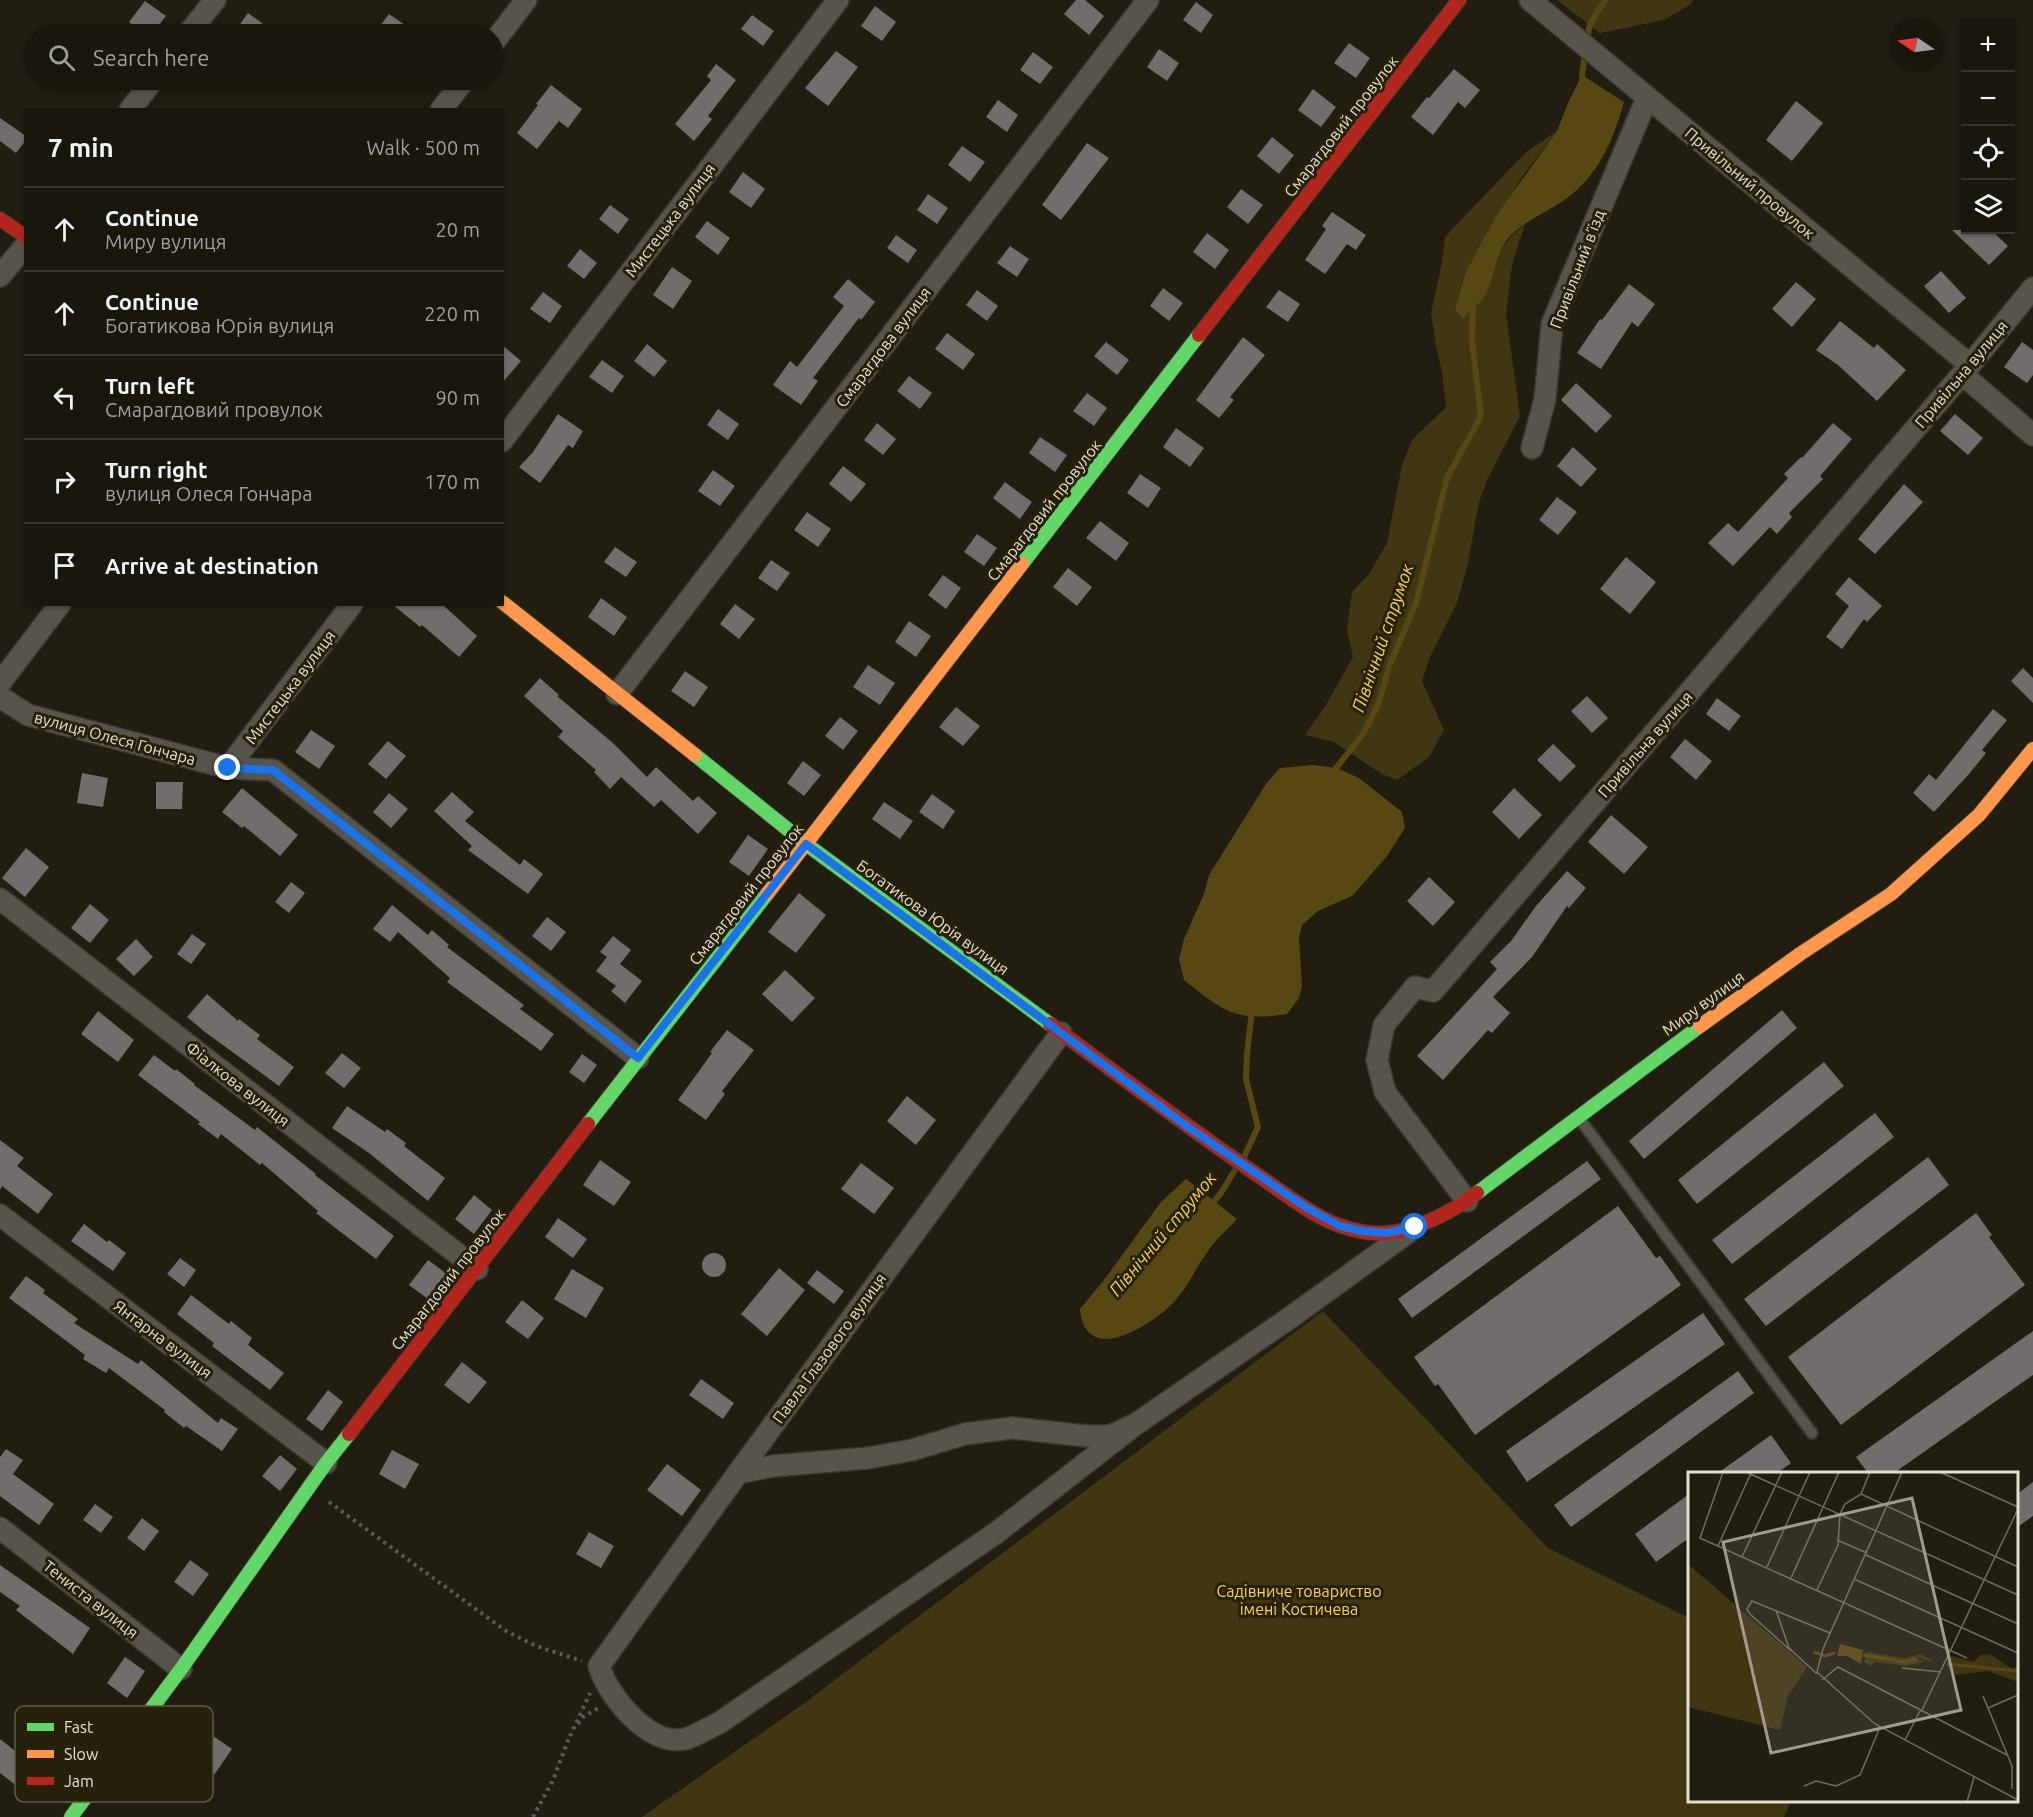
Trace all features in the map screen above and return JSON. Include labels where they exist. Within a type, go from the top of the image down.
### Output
[{"type":"street","points":[[196,24],[215,0]]},
{"type":"street","points":[[504,29],[526,0]]},
{"type":"street","name":"Мистецька вулиця","points":[[504,438],[838,0]]},
{"type":"street","name":"Смарагдова вулиця","points":[[617,694],[1148,0]]},
{"type":"street","name":"Смарагдовий провулок","points":[[154,1706],[326,1463],[1459,0]]},
{"type":"street","name":"Привільний провулок","points":[[1530,0],[1596,53],[1966,369],[2033,435]]},
{"type":"street","points":[[132,108],[145,90]]},
{"type":"street","points":[[443,108],[456,90]]},
{"type":"street","name":"Привільний в’їзд","points":[[1532,448],[1545,399],[1552,324],[1647,98]]},
{"type":"street","points":[[0,219],[24,236]]},
{"type":"street","points":[[0,276],[24,246]]},
{"type":"street","name":"Привільна вулиця","points":[[1467,1201],[1385,1092],[1377,1060],[1384,1025],[1415,987],[1433,991],[2033,288]]},
{"type":"street","name":"Богатикова Юрія вулиця","points":[[504,604],[806,844],[1188,1127],[1307,1208],[1340,1226],[1362,1231]]},
{"type":"street","points":[[0,683],[58,606]]},
{"type":"street","name":"Мистецька вулиця","points":[[228,768],[350,606]]},
{"type":"street","name":"вулиця Олеся Гончара","points":[[0,697],[28,715],[228,768],[273,770],[638,1058]]},
{"type":"street","name":"Миру вулиця","points":[[1362,1231],[1386,1233],[1415,1227],[1467,1201],[1577,1116],[1800,954],[1891,894],[2025,772],[2033,749]]},
{"type":"street","name":"Фіалкова вулиця","points":[[0,899],[477,1269]]},
{"type":"street","name":"Павла Глазового вулиця","points":[[599,1666],[1061,1033]]},
{"type":"street","name":"Янтарна вулиця","points":[[0,1215],[326,1463]]},
{"type":"street","points":[[599,1666],[601,1673],[624,1707],[646,1730],[666,1738],[685,1739],[719,1723],[996,1533],[1136,1424],[1291,1317],[1415,1227]]},
{"type":"street","points":[[738,1473],[773,1466],[868,1458],[901,1452],[965,1434],[1012,1428],[1086,1436],[1110,1436],[1136,1424]]},
{"type":"street","name":"Тениста вулиця","points":[[0,1527],[181,1670]]},
{"type":"street","name":"Смарагдовий провулок","points":[[70,1817],[81,1802]]},
{"type":"lane","points":[[1577,1116],[1812,1433]]},
{"type":"path","points":[[309,1487],[506,1631],[536,1646],[599,1666],[553,1780],[533,1817]]},
{"type":"path","points":[[570,1736],[583,1717],[594,1709],[608,1704],[624,1707]]},
{"type":"green space","points":[[1557,0],[1693,0],[1691,4],[1664,20],[1600,33]]},
{"type":"green space","points":[[1557,131],[1522,177],[1466,272],[1492,278],[1503,248],[1525,224],[1512,265],[1506,313],[1520,416],[1487,480],[1479,502],[1468,563],[1457,603],[1429,659],[1422,681],[1444,730],[1429,757],[1397,780],[1382,774],[1332,741],[1305,735],[1326,705],[1353,657],[1347,630],[1352,592],[1369,574],[1387,543],[1402,465],[1412,440],[1446,407],[1431,313],[1445,237],[1525,153]]},
{"type":"green space","name":"Садівниче товариство імені Костичева","points":[[1323,1311],[1548,1548],[1688,1618],[1688,1802],[1791,1802],[1784,1817],[642,1817],[803,1704]]},
{"type":"water","points":[[1582,75],[1624,102],[1615,131],[1603,157],[1586,181],[1575,191],[1563,201],[1526,223],[1507,240],[1499,254],[1487,292],[1483,299],[1463,318],[1455,310],[1466,272],[1496,216],[1557,131]]},
{"type":"water","points":[[1312,765],[1337,768],[1359,778],[1402,812],[1405,828],[1387,856],[1352,896],[1318,911],[1302,925],[1299,938],[1302,986],[1299,998],[1287,1014],[1254,1016],[1231,1012],[1209,1000],[1184,980],[1179,959],[1184,939],[1204,894],[1209,875],[1266,784],[1280,768]]},
{"type":"water","points":[[1186,1179],[1237,1219],[1213,1245],[1182,1292],[1163,1312],[1130,1333],[1107,1339],[1094,1336],[1084,1326],[1080,1309],[1161,1202]]},
{"type":"building","points":[[1076,0],[1085,0],[1104,16],[1089,35],[1064,14]]},
{"type":"building","points":[[145,1],[166,16],[160,24],[132,24],[129,22]]},
{"type":"building","points":[[1196,2],[1213,15],[1201,33],[1183,20]]},
{"type":"building","points":[[875,6],[896,22],[882,41],[861,26]]},
{"type":"building","points":[[248,13],[263,24],[240,24]]},
{"type":"building","points":[[389,14],[404,24],[382,24]]},
{"type":"building","points":[[752,15],[774,31],[763,46],[741,29]]},
{"type":"building","points":[[1349,43],[1370,58],[1356,78],[1334,63]]},
{"type":"building","points":[[1159,49],[1179,63],[1167,81],[1147,67]]},
{"type":"building","points":[[836,51],[858,67],[828,106],[805,88]]},
{"type":"building","points":[[1033,52],[1053,67],[1040,84],[1020,70]]},
{"type":"building","points":[[716,64],[736,80],[708,116],[712,119],[694,141],[675,124],[711,80],[707,76]]},
{"type":"building","points":[[1454,69],[1480,90],[1465,108],[1458,102],[1433,135],[1411,117]]},
{"type":"building","points":[[551,85],[582,109],[568,128],[559,121],[537,149],[517,133]]},
{"type":"building","points":[[1313,89],[1336,107],[1321,127],[1298,110]]},
{"type":"building","points":[[998,100],[1018,115],[1007,132],[986,117]]},
{"type":"building","points":[[1796,101],[1823,123],[1792,161],[1766,140]]},
{"type":"building","points":[[0,118],[24,135],[24,143],[16,153],[0,141]]},
{"type":"building","points":[[1272,137],[1294,155],[1279,174],[1257,156]]},
{"type":"building","points":[[1087,143],[1109,158],[1061,220],[1042,205]]},
{"type":"building","points":[[962,146],[985,162],[970,182],[948,165]]},
{"type":"building","points":[[743,172],[765,189],[751,208],[729,192]]},
{"type":"building","points":[[1241,189],[1263,205],[1248,224],[1227,207]]},
{"type":"building","points":[[928,194],[948,208],[937,224],[917,210]]},
{"type":"building","points":[[610,205],[629,219],[618,234],[599,219]]},
{"type":"building","points":[[1332,212],[1366,235],[1356,250],[1347,244],[1325,274],[1305,260],[1326,229],[1322,226]]},
{"type":"building","points":[[707,221],[730,238],[718,255],[695,237]]},
{"type":"building","points":[[1952,230],[1961,230],[1961,234],[1995,234],[2008,246],[1989,265]]},
{"type":"building","points":[[1207,233],[1229,250],[1215,269],[1193,252]]},
{"type":"building","points":[[896,235],[917,250],[908,263],[887,248]]},
{"type":"building","points":[[1010,246],[1029,259],[1017,277],[997,263]]},
{"type":"building","points":[[580,249],[597,263],[584,279],[567,266]]},
{"type":"building","points":[[672,267],[692,281],[673,309],[653,295]]},
{"type":"building","points":[[1941,271],[1966,298],[1949,313],[1924,286]]},
{"type":"building","points":[[848,279],[875,302],[861,320],[859,318],[813,378],[818,381],[801,405],[773,385],[790,361],[797,367],[844,306],[833,297]]},
{"type":"building","points":[[1796,282],[1816,299],[1792,327],[1772,309]]},
{"type":"building","points":[[1629,284],[1655,304],[1638,327],[1632,322],[1601,369],[1577,353],[1600,319],[1602,320]]},
{"type":"building","points":[[1163,288],[1183,303],[1169,321],[1150,306]]},
{"type":"building","points":[[977,290],[998,306],[987,321],[966,305]]},
{"type":"building","points":[[1279,290],[1300,304],[1288,322],[1266,307]]},
{"type":"building","points":[[543,292],[562,306],[550,323],[530,309]]},
{"type":"building","points":[[1840,321],[1874,348],[1877,344],[1906,370],[1877,401],[1838,365],[1816,350]]},
{"type":"building","points":[[947,333],[975,354],[963,370],[935,349]]},
{"type":"building","points":[[1243,337],[1265,355],[1230,397],[1234,400],[1219,418],[1196,400]]},
{"type":"building","points":[[1106,342],[1129,360],[1117,375],[1094,356]]},
{"type":"building","points":[[2022,342],[2033,350],[2033,375],[2027,383],[2004,367]]},
{"type":"building","points":[[647,344],[667,361],[654,377],[634,361]]},
{"type":"building","points":[[504,347],[521,361],[504,381]]},
{"type":"building","points":[[602,360],[624,376],[612,393],[589,377]]},
{"type":"building","points":[[909,376],[932,393],[920,409],[897,391]]},
{"type":"building","points":[[1576,383],[1612,416],[1596,433],[1561,400]]},
{"type":"building","points":[[1087,393],[1107,408],[1094,426],[1073,411]]},
{"type":"building","points":[[718,409],[739,424],[728,440],[707,425]]},
{"type":"building","points":[[558,414],[583,431],[573,448],[568,445],[540,483],[519,467],[533,452]]},
{"type":"building","points":[[1955,414],[1983,438],[1968,455],[1940,431]]},
{"type":"building","points":[[877,423],[896,439],[883,455],[864,440]]},
{"type":"building","points":[[1833,423],[1852,439],[1820,476],[1823,479],[1789,513],[1792,517],[1777,534],[1770,527],[1733,566],[1708,543],[1728,523],[1738,532],[1788,478],[1784,474],[1802,458]]},
{"type":"building","points":[[1176,428],[1204,448],[1190,467],[1163,447]]},
{"type":"building","points":[[1040,437],[1067,455],[1055,472],[1029,453]]},
{"type":"building","points":[[1573,447],[1597,469],[1581,487],[1557,466]]},
{"type":"building","points":[[843,466],[866,484],[851,502],[829,484]]},
{"type":"building","points":[[713,470],[735,486],[720,506],[698,491]]},
{"type":"building","points":[[1140,474],[1161,488],[1148,508],[1127,493]]},
{"type":"building","points":[[1005,482],[1032,502],[1020,519],[993,498]]},
{"type":"building","points":[[1904,484],[1923,502],[1875,554],[1858,539]]},
{"type":"building","points":[[1557,497],[1577,512],[1558,535],[1539,520]]},
{"type":"building","points":[[807,512],[831,529],[818,547],[794,530]]},
{"type":"building","points":[[1100,521],[1129,543],[1116,561],[1086,538]]},
{"type":"building","points":[[977,534],[997,548],[984,566],[964,552]]},
{"type":"building","points":[[615,547],[637,562],[626,577],[604,562]]},
{"type":"building","points":[[1626,557],[1656,582],[1630,614],[1600,589]]},
{"type":"building","points":[[771,560],[790,573],[777,591],[758,578]]},
{"type":"building","points":[[1068,568],[1092,587],[1077,606],[1053,587]]},
{"type":"building","points":[[943,575],[961,588],[946,609],[928,595]]},
{"type":"building","points":[[1849,577],[1882,606],[1867,622],[1864,619],[1842,649],[1826,637],[1849,606],[1835,594]]},
{"type":"building","points":[[601,598],[627,617],[614,636],[588,617]]},
{"type":"building","points":[[735,604],[755,619],[739,639],[720,624]]},
{"type":"building","points":[[394,606],[444,606],[477,636],[459,657],[422,625],[420,627]]},
{"type":"building","points":[[909,621],[931,636],[916,657],[895,642]]},
{"type":"building","points":[[868,665],[895,683],[880,705],[853,687]]},
{"type":"building","points":[[2023,668],[2033,678],[2033,703],[2011,681]]},
{"type":"building","points":[[685,671],[708,687],[694,707],[671,691]]},
{"type":"building","points":[[540,678],[559,695],[557,696],[613,743],[647,777],[656,767],[693,801],[698,796],[717,813],[698,834],[661,800],[654,807],[621,777],[610,789],[594,772],[596,770],[558,737],[563,731],[524,696]]},
{"type":"building","points":[[1587,696],[1608,718],[1592,733],[1571,711]]},
{"type":"building","points":[[1717,698],[1741,716],[1729,731],[1706,714]]},
{"type":"building","points":[[956,707],[980,726],[963,746],[939,727]]},
{"type":"building","points":[[1993,709],[2007,720],[1982,750],[1986,753],[1934,812],[1913,793],[1929,774],[1936,780]]},
{"type":"building","points":[[840,717],[858,731],[843,750],[825,736]]},
{"type":"building","points":[[311,730],[335,746],[319,769],[295,752]]},
{"type":"building","points":[[1685,739],[1712,761],[1696,780],[1670,757]]},
{"type":"building","points":[[388,741],[406,756],[386,779],[368,764]]},
{"type":"building","points":[[1553,744],[1576,766],[1560,782],[1537,760]]},
{"type":"building","points":[[803,761],[821,775],[804,796],[787,783]]},
{"type":"building","points":[[82,773],[108,778],[103,807],[77,803]]},
{"type":"building","points":[[156,782],[183,782],[182,809],[156,809]]},
{"type":"building","points":[[242,788],[298,835],[280,856],[244,826],[242,828],[222,812]]},
{"type":"building","points":[[1514,788],[1542,815],[1519,839],[1492,812]]},
{"type":"building","points":[[452,792],[474,812],[465,821],[520,865],[524,859],[543,874],[528,894],[468,850],[472,846],[434,811]]},
{"type":"building","points":[[389,793],[408,809],[391,828],[373,812]]},
{"type":"building","points":[[932,794],[955,811],[943,829],[919,812]]},
{"type":"building","points":[[884,802],[913,821],[900,839],[872,819]]},
{"type":"building","points":[[1611,815],[1648,847],[1624,874],[1588,842]]},
{"type":"building","points":[[748,835],[768,849],[749,876],[729,862]]},
{"type":"building","points":[[26,848],[49,867],[25,897],[2,878]]},
{"type":"building","points":[[1567,871],[1586,888],[1569,908],[1567,906],[1532,957],[1493,997],[1510,1013],[1492,1033],[1488,1030],[1443,1080],[1417,1056],[1497,969],[1490,962],[1511,941],[1536,906]]},
{"type":"building","points":[[1429,877],[1455,902],[1433,926],[1407,901]]},
{"type":"building","points":[[291,882],[305,893],[289,913],[275,902]]},
{"type":"building","points":[[799,893],[826,915],[796,953],[768,932]]},
{"type":"building","points":[[90,904],[109,920],[90,943],[71,928]]},
{"type":"building","points":[[392,905],[428,935],[432,930],[449,945],[447,947],[524,1005],[520,1009],[554,1034],[541,1051],[447,982],[450,978],[398,932],[390,942],[373,929]]},
{"type":"building","points":[[547,917],[566,932],[551,951],[532,936]]},
{"type":"building","points":[[192,934],[206,944],[191,964],[177,954]]},
{"type":"building","points":[[613,936],[631,950],[620,964],[642,981],[625,1003],[611,991],[616,986],[596,971],[607,957],[600,952]]},
{"type":"building","points":[[136,939],[153,957],[134,976],[116,959]]},
{"type":"building","points":[[785,970],[815,998],[792,1022],[762,994]]},
{"type":"building","points":[[207,994],[238,1021],[239,1019],[260,1035],[257,1039],[294,1067],[279,1086],[187,1017]]},
{"type":"building","points":[[1782,1010],[1797,1028],[1644,1159],[1629,1141]]},
{"type":"building","points":[[98,1011],[134,1040],[118,1062],[81,1034]]},
{"type":"building","points":[[727,1030],[754,1050],[722,1091],[725,1094],[706,1120],[678,1100]]},
{"type":"building","points":[[342,1053],[361,1068],[344,1088],[325,1073]]},
{"type":"building","points":[[582,1054],[597,1065],[584,1083],[569,1072]]},
{"type":"building","points":[[154,1055],[175,1071],[176,1069],[255,1130],[257,1127],[394,1236],[376,1259],[316,1213],[318,1211],[262,1163],[260,1165],[221,1134],[218,1139],[198,1124],[200,1122],[138,1075]]},
{"type":"building","points":[[1824,1062],[1844,1086],[1697,1204],[1678,1180]]},
{"type":"building","points":[[907,1096],[936,1120],[916,1145],[887,1121]]},
{"type":"building","points":[[347,1106],[385,1132],[387,1129],[406,1143],[404,1146],[445,1178],[428,1201],[369,1153],[332,1128]]},
{"type":"building","points":[[1875,1113],[1894,1137],[1732,1264],[1712,1240]]},
{"type":"building","points":[[0,1140],[24,1158],[17,1166],[53,1194],[38,1214],[2,1186],[0,1190]]},
{"type":"building","points":[[1928,1157],[1949,1185],[1766,1326],[1744,1299]]},
{"type":"building","points":[[600,1160],[631,1182],[614,1206],[583,1185]]},
{"type":"building","points":[[1587,1161],[1601,1179],[1412,1318],[1398,1299]]},
{"type":"building","points":[[861,1163],[894,1188],[874,1214],[841,1189]]},
{"type":"building","points":[[474,1195],[492,1210],[474,1234],[455,1219]]},
{"type":"building","points":[[1618,1206],[1656,1258],[1660,1256],[1681,1285],[1475,1435],[1438,1384],[1435,1386],[1414,1357]]},
{"type":"building","points":[[1976,1213],[1992,1235],[1989,1237],[2025,1285],[1841,1425],[1788,1357]]},
{"type":"building","points":[[558,1218],[587,1239],[573,1258],[545,1237]]},
{"type":"building","points":[[84,1224],[126,1253],[113,1271],[71,1241]]},
{"type":"building","points":[[714,1253],[722,1257],[726,1265],[722,1273],[714,1277],[706,1273],[702,1265],[706,1257]]},
{"type":"building","points":[[180,1258],[196,1270],[184,1287],[167,1274]]},
{"type":"building","points":[[428,1260],[447,1274],[428,1299],[409,1285]]},
{"type":"building","points":[[779,1268],[805,1290],[767,1336],[741,1314]]},
{"type":"building","points":[[572,1269],[604,1288],[586,1318],[554,1299]]},
{"type":"building","points":[[817,1270],[844,1291],[834,1304],[807,1283]]},
{"type":"building","points":[[26,1276],[45,1290],[43,1293],[78,1319],[74,1323],[138,1364],[141,1360],[218,1423],[221,1418],[238,1429],[222,1451],[186,1426],[184,1428],[164,1412],[165,1410],[109,1368],[106,1373],[83,1359],[85,1355],[9,1298]]},
{"type":"building","points":[[191,1295],[229,1324],[231,1321],[252,1338],[248,1345],[284,1373],[270,1390],[212,1346],[214,1343],[177,1314]]},
{"type":"building","points":[[522,1300],[544,1318],[528,1339],[505,1322]]},
{"type":"building","points":[[1703,1313],[1725,1344],[1527,1482],[1506,1451]]},
{"type":"building","points":[[2033,1331],[2033,1375],[1895,1472],[1867,1472],[1856,1457]]},
{"type":"building","points":[[462,1362],[487,1382],[469,1404],[444,1385]]},
{"type":"building","points":[[1738,1371],[1754,1393],[1571,1527],[1554,1505]]},
{"type":"building","points":[[701,1379],[734,1403],[723,1419],[689,1395]]},
{"type":"building","points":[[328,1390],[343,1402],[322,1431],[306,1419]]},
{"type":"building","points":[[1771,1435],[1791,1463],[1778,1472],[1719,1472]]},
{"type":"building","points":[[6,1449],[23,1460],[13,1474],[54,1504],[39,1525],[0,1496],[0,1457]]},
{"type":"building","points":[[392,1450],[419,1464],[405,1489],[379,1474]]},
{"type":"building","points":[[280,1455],[297,1469],[280,1491],[262,1476]]},
{"type":"building","points":[[667,1464],[701,1490],[682,1516],[647,1490]]},
{"type":"building","points":[[2033,1482],[2033,1516],[2018,1527],[2018,1493]]},
{"type":"building","points":[[1688,1495],[1688,1539],[1656,1562],[1635,1534]]},
{"type":"building","points":[[95,1504],[113,1517],[101,1533],[83,1520]]},
{"type":"building","points":[[142,1518],[159,1531],[144,1551],[127,1538]]},
{"type":"building","points":[[589,1532],[614,1546],[601,1568],[576,1554]]},
{"type":"building","points":[[190,1560],[209,1574],[193,1596],[174,1582]]},
{"type":"building","points":[[0,1565],[90,1628],[73,1654],[16,1610],[20,1606],[0,1592]]},
{"type":"building","points":[[125,1657],[145,1671],[127,1698],[107,1683]]},
{"type":"building","points":[[213,1736],[232,1749],[213,1774]]},
{"type":"building","points":[[0,1739],[15,1751],[15,1785],[0,1773]]},
{"type":"waterway","name":"Північний струмок","points":[[1587,40],[1590,24],[1605,0]]},
{"type":"waterway","name":"Північний струмок","points":[[1583,82],[1585,53]]},
{"type":"waterway","name":"Північний струмок","points":[[1333,772],[1363,734],[1378,705],[1390,664],[1416,603],[1447,478],[1481,416],[1472,341],[1473,304]]},
{"type":"waterway","name":"Північний струмок","points":[[1244,1157],[1258,1127],[1246,1079],[1252,1010]]},
{"type":"waterway","name":"Північний струмок","points":[[1210,1206],[1235,1170]]},
{"type":"traffic: fast","points":[[1022,564],[1199,335]]},
{"type":"traffic: fast","points":[[695,755],[806,844],[1050,1024]]},
{"type":"traffic: fast","points":[[588,1124],[767,894]]},
{"type":"traffic: fast","points":[[1477,1193],[1700,1026]]},
{"type":"traffic: fast","points":[[154,1706],[349,1434]]},
{"type":"traffic: fast","points":[[71,1817],[82,1802]]},
{"type":"traffic: slow","points":[[767,894],[1022,564]]},
{"type":"traffic: slow","points":[[504,604],[695,755]]},
{"type":"traffic: slow","points":[[1700,1026],[1800,954],[1891,894],[1979,815],[2033,749]]},
{"type":"traffic: jam","points":[[1199,335],[1459,0]]},
{"type":"traffic: jam","points":[[0,219],[24,236]]},
{"type":"traffic: jam","points":[[1050,1024],[1152,1100],[1298,1203],[1320,1217],[1346,1228],[1381,1233],[1409,1228],[1434,1219],[1477,1193]]},
{"type":"traffic: jam","points":[[349,1434],[588,1124]]},
{"type":"route","points":[[228,768],[273,770],[638,1058],[806,844],[1188,1127],[1307,1208],[1340,1226],[1362,1231],[1386,1233],[1415,1227]]}]
